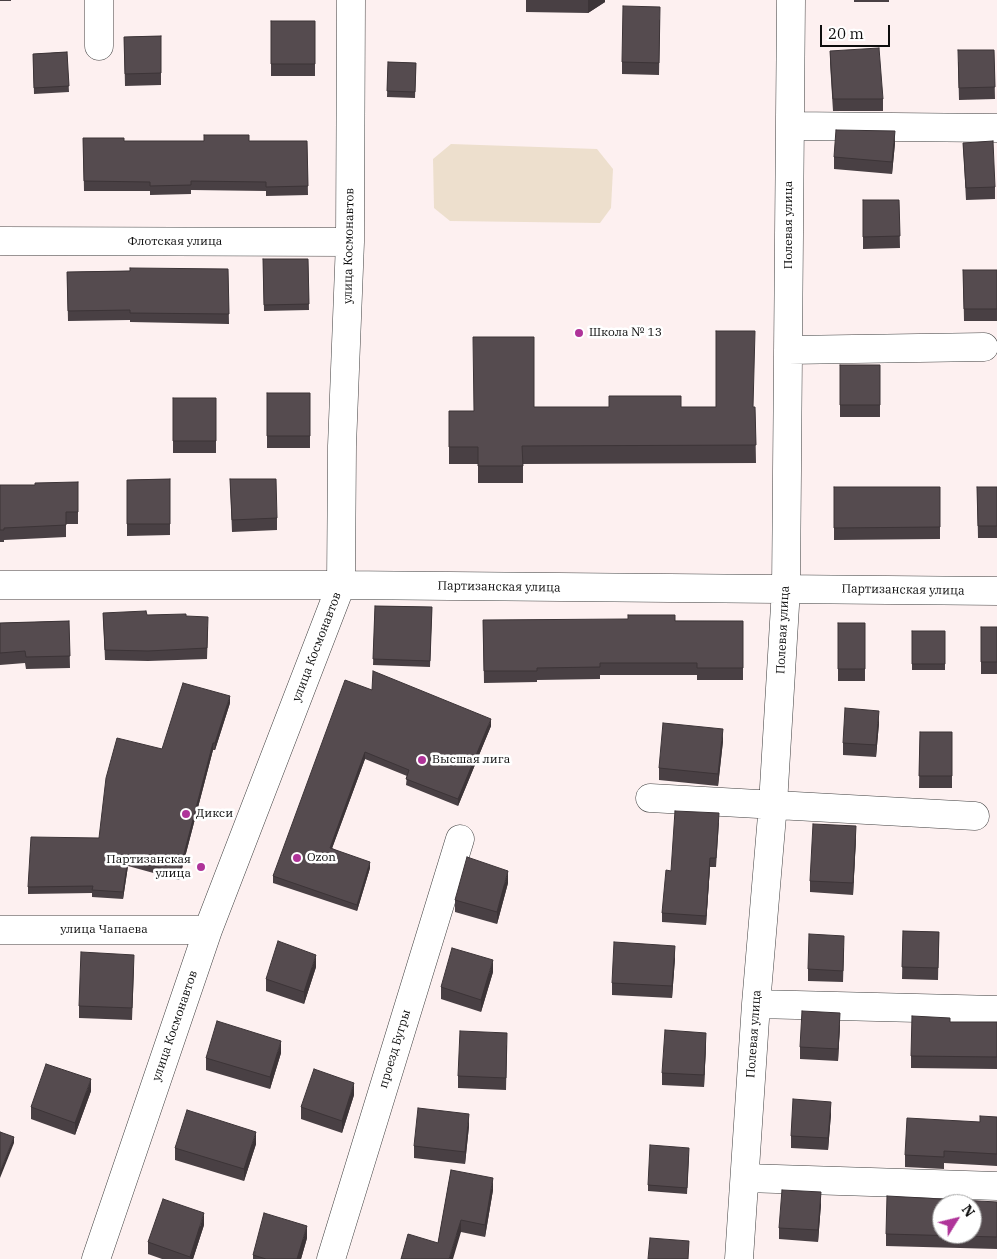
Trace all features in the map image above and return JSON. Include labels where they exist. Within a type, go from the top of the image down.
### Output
[{"type":"street","points":[[99,0],[99,46]]},
{"type":"street","name":"улица Космонавтов","points":[[96,1259],[208,930],[341,585],[342,446],[350,242],[351,0]]},
{"type":"street","name":"Полевая улица","points":[[739,1259],[756,1004],[773,804],[786,589],[791,0]]},
{"type":"street","points":[[790,126],[997,128]]},
{"type":"street","name":"Флотская улица","points":[[0,242],[350,242]]},
{"type":"street","points":[[788,350],[984,347]]},
{"type":"street","name":"Партизанская улица","points":[[0,585],[341,585],[997,591]]},
{"type":"street","points":[[650,798],[975,816]]},
{"type":"street","name":"проезд Бугры","points":[[331,1259],[460,839]]},
{"type":"street","name":"улица Чапаева","points":[[0,930],[208,930]]},
{"type":"street","points":[[756,1004],[997,1010]]},
{"type":"street","points":[[744,1178],[997,1186]]},
{"type":"shaded area","points":[[451,144],[597,149],[613,169],[611,208],[600,223],[450,221],[434,208],[433,159]]},
{"type":"building","points":[[623,6],[660,7],[659,63],[622,62]]},
{"type":"building","points":[[271,21],[315,21],[315,64],[271,64]]},
{"type":"building","points":[[161,36],[161,73],[125,74],[124,37]]},
{"type":"building","points":[[879,48],[883,99],[833,99],[830,51]]},
{"type":"building","points":[[958,50],[994,50],[995,87],[959,88]]},
{"type":"building","points":[[67,52],[69,86],[34,88],[33,54]]},
{"type":"building","points":[[388,62],[416,63],[415,92],[387,91]]},
{"type":"building","points":[[836,130],[895,131],[892,162],[834,157]]},
{"type":"building","points":[[204,135],[249,135],[249,141],[307,141],[308,186],[266,187],[266,182],[191,181],[191,185],[150,186],[150,182],[84,181],[83,138],[124,138],[124,141],[204,141]]},
{"type":"building","points":[[993,141],[995,187],[966,188],[963,143]]},
{"type":"building","points":[[863,200],[899,200],[900,236],[863,237]]},
{"type":"building","points":[[263,259],[308,259],[309,304],[264,305]]},
{"type":"building","points":[[130,268],[228,269],[229,314],[130,313],[130,310],[68,311],[67,272],[130,271]]},
{"type":"building","points":[[963,270],[997,270],[997,309],[964,309]]},
{"type":"building","points":[[716,331],[755,331],[753,407],[755,407],[756,445],[522,446],[523,466],[478,466],[478,447],[449,447],[449,411],[474,411],[473,337],[534,337],[534,407],[609,407],[609,396],[681,396],[681,407],[716,407]]},
{"type":"building","points":[[840,365],[880,365],[880,405],[840,405]]},
{"type":"building","points":[[267,393],[310,393],[310,436],[267,436]]},
{"type":"building","points":[[173,398],[216,398],[216,441],[173,441]]},
{"type":"building","points":[[170,479],[170,524],[127,524],[127,480]]},
{"type":"building","points":[[230,479],[276,479],[277,518],[232,520]]},
{"type":"building","points":[[78,482],[78,512],[66,512],[66,525],[4,528],[4,530],[0,530],[0,485]]},
{"type":"building","points":[[834,487],[940,487],[940,527],[834,528]]},
{"type":"building","points":[[977,487],[997,487],[997,526],[978,526]]},
{"type":"building","points":[[375,606],[432,607],[430,661],[373,659]]},
{"type":"building","points":[[146,611],[147,615],[186,614],[186,616],[208,617],[207,648],[148,651],[105,650],[103,613]]},
{"type":"building","points":[[628,615],[675,615],[675,621],[743,621],[743,668],[697,668],[697,663],[600,663],[600,667],[537,668],[537,671],[484,671],[483,620],[628,619]]},
{"type":"building","points":[[69,621],[70,656],[26,657],[25,651],[0,653],[0,623]]},
{"type":"building","points":[[838,623],[865,623],[865,669],[838,669]]},
{"type":"building","points":[[981,627],[997,627],[997,662],[981,662]]},
{"type":"building","points":[[912,631],[945,631],[945,664],[912,664]]},
{"type":"building","points":[[373,671],[491,719],[458,799],[406,779],[409,770],[365,752],[330,848],[370,862],[357,905],[273,876],[345,680],[372,690]]},
{"type":"building","points":[[183,683],[230,696],[215,743],[213,743],[179,873],[128,859],[123,892],[92,890],[93,886],[28,887],[31,837],[99,838],[106,778],[117,738],[162,749]]},
{"type":"building","points":[[845,708],[879,711],[876,745],[843,743]]},
{"type":"building","points":[[663,723],[723,729],[718,774],[659,768]]},
{"type":"building","points":[[920,732],[952,732],[952,776],[919,776]]},
{"type":"building","points":[[675,811],[719,813],[716,858],[710,858],[706,916],[662,913],[666,870],[671,871]]},
{"type":"building","points":[[813,824],[856,826],[853,883],[810,881]]},
{"type":"building","points":[[467,857],[508,871],[497,912],[455,900]]},
{"type":"building","points":[[903,931],[939,932],[938,968],[902,967]]},
{"type":"building","points":[[809,934],[844,936],[843,971],[808,969]]},
{"type":"building","points":[[278,941],[316,955],[304,992],[266,979]]},
{"type":"building","points":[[614,942],[675,946],[672,986],[612,983]]},
{"type":"building","points":[[452,948],[493,960],[481,1000],[441,987]]},
{"type":"building","points":[[81,952],[134,955],[132,1008],[79,1006]]},
{"type":"building","points":[[802,1011],[840,1013],[838,1049],[800,1047]]},
{"type":"building","points":[[912,1016],[950,1018],[950,1022],[997,1022],[997,1057],[911,1056]]},
{"type":"building","points":[[217,1021],[281,1041],[270,1077],[206,1058]]},
{"type":"building","points":[[665,1030],[706,1033],[704,1075],[662,1073]]},
{"type":"building","points":[[460,1031],[507,1033],[506,1078],[458,1076]]},
{"type":"building","points":[[46,1064],[91,1079],[75,1123],[31,1107]]},
{"type":"building","points":[[314,1069],[354,1083],[342,1121],[301,1107]]},
{"type":"building","points":[[793,1099],[831,1102],[828,1138],[791,1136]]},
{"type":"building","points":[[418,1108],[469,1114],[465,1152],[414,1146]]},
{"type":"building","points":[[187,1110],[256,1132],[244,1169],[175,1148]]},
{"type":"building","points":[[980,1116],[997,1117],[997,1154],[944,1151],[944,1157],[905,1155],[907,1118],[980,1122]]},
{"type":"building","points":[[0,1132],[14,1137],[0,1172]]},
{"type":"building","points":[[650,1145],[689,1148],[687,1188],[648,1185]]},
{"type":"building","points":[[451,1170],[493,1178],[485,1225],[461,1220],[449,1259],[401,1259],[408,1234],[438,1243]]},
{"type":"building","points":[[782,1190],[821,1192],[818,1230],[779,1228]]},
{"type":"building","points":[[887,1196],[932,1198],[932,1235],[886,1234]]},
{"type":"building","points":[[163,1199],[204,1213],[190,1257],[148,1242]]},
{"type":"building","points":[[982,1201],[997,1202],[997,1237],[982,1237]]},
{"type":"building","points":[[264,1213],[307,1226],[297,1259],[266,1259],[253,1255]]},
{"type":"building","points":[[650,1238],[689,1241],[688,1259],[648,1259]]},
{"type":"place","name":"Школа № 13","points":[[579,333]]},
{"type":"place","name":"Высшая лига","points":[[422,760]]},
{"type":"place","name":"Дикси","points":[[186,814]]},
{"type":"place","name":"Ozon","points":[[297,858]]},
{"type":"place","name":"Партизанская улица","points":[[201,867]]}]
